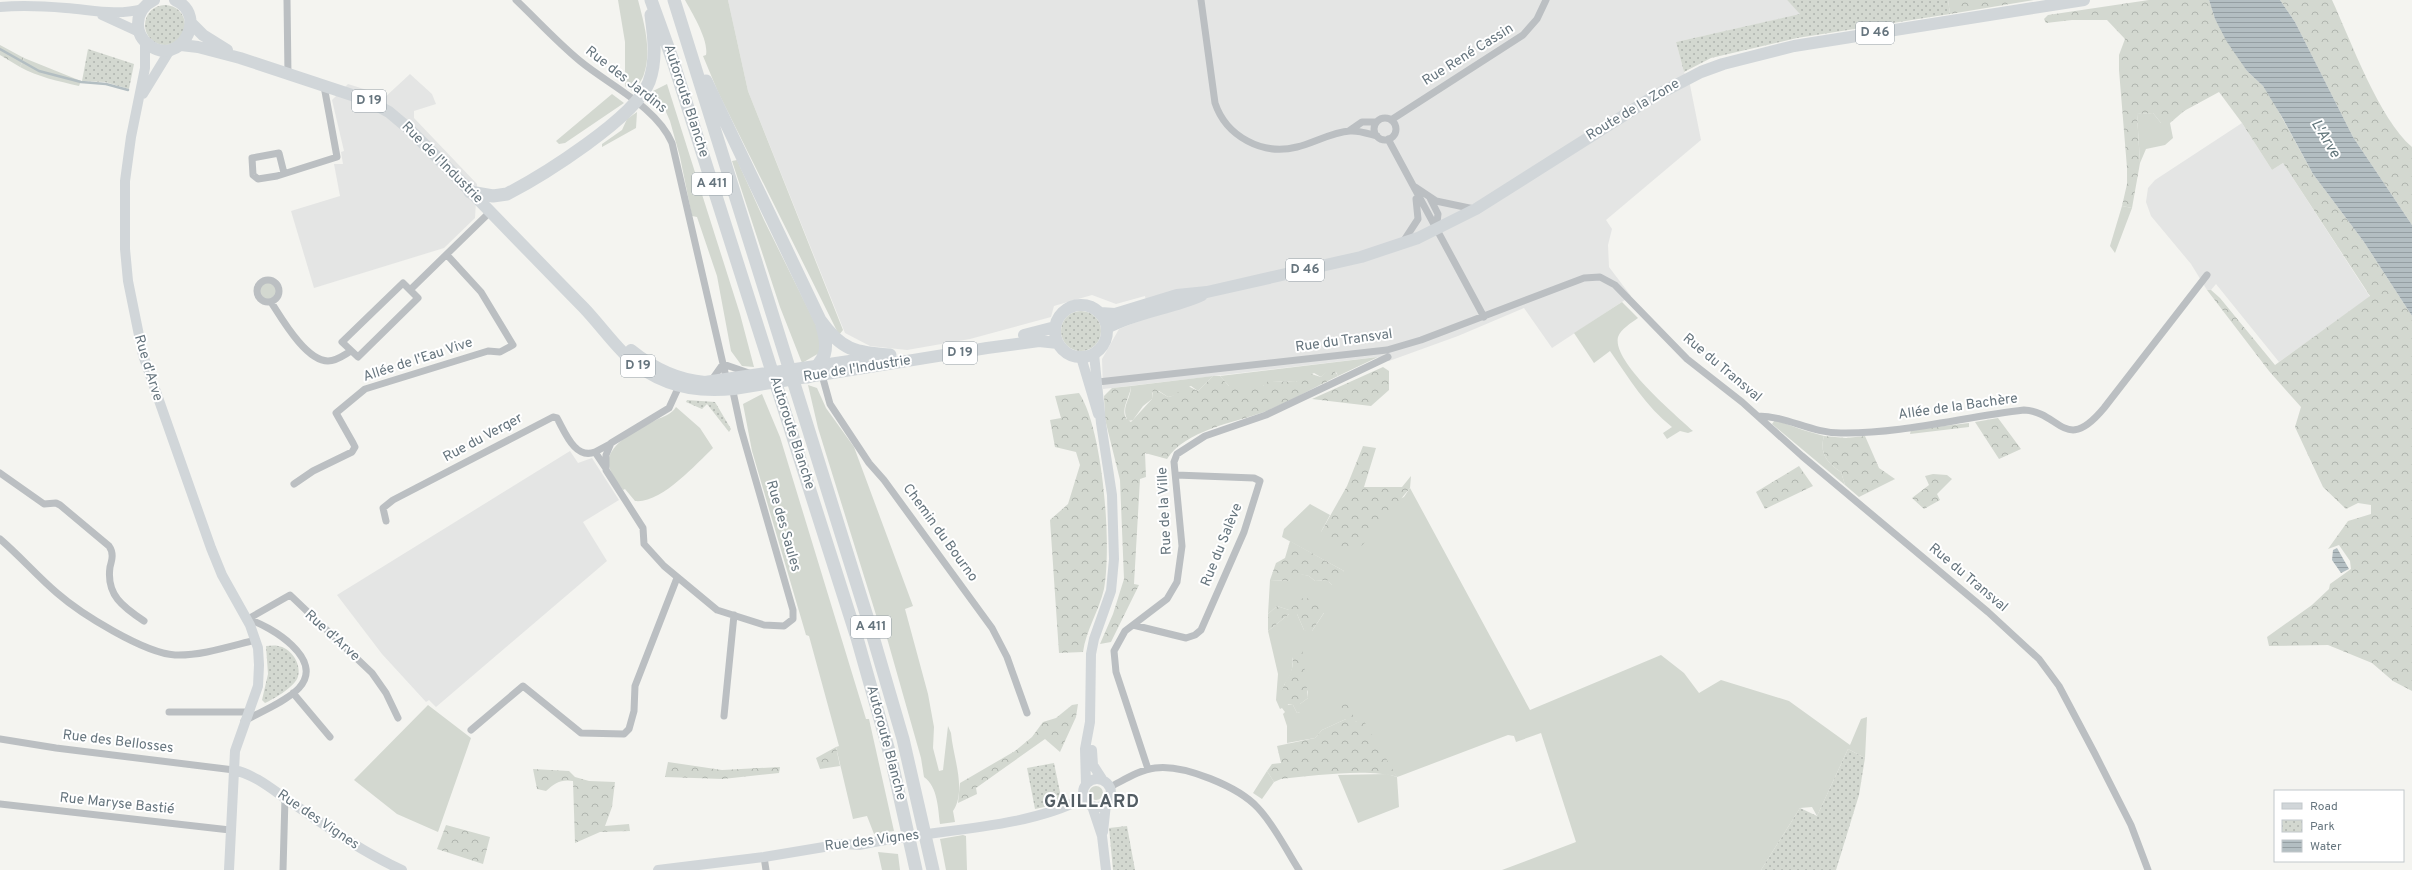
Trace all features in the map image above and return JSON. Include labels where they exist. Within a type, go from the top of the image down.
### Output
[{"type":"highway","points":[[470,192],[493,196],[507,194],[589,142],[631,108],[641,96],[650,79],[654,57],[650,0]]},
{"type":"highway","name":"Autoroute Blanche","points":[[650,0],[767,372],[779,390],[872,689],[904,810],[916,870]]},
{"type":"highway","name":"Autoroute Blanche","points":[[674,0],[892,700],[933,870]]},
{"type":"highway","points":[[680,20],[707,84],[820,320],[836,340],[850,349],[857,352],[890,355]]},
{"type":"highway","points":[[808,378],[820,371],[826,351],[820,320]]},
{"type":"main road","points":[[142,37],[138,20],[143,9],[153,0]]},
{"type":"main road","points":[[175,48],[189,35],[191,23],[187,10],[177,0]]},
{"type":"main road","name":"Route de la Zone","points":[[1100,313],[1115,314],[1177,294],[1207,292],[1361,257],[1402,244],[1436,230],[1476,209],[1653,97],[1713,67],[1794,46],[2084,0]]},
{"type":"main road","name":"Rue de l'Industrie","points":[[191,23],[210,40],[240,58]]},
{"type":"main road","name":"Rue de l'Industrie","points":[[142,37],[158,50],[198,47],[240,58],[366,100],[389,112],[408,128],[605,330],[680,386],[706,391],[730,386],[808,378]]},
{"type":"main road","name":"Route de la Zone","points":[[1107,328],[1132,317],[1182,304],[1207,292]]},
{"type":"main road","points":[[1086,305],[1100,313],[1107,328],[1104,343],[1094,354],[1081,357],[1069,354],[1058,343],[1055,327],[1061,314],[1072,306],[1086,305]]},
{"type":"main road","name":"Rue de l'Industrie","points":[[820,371],[890,355],[1013,337],[1055,327]]},
{"type":"main road","name":"Rue de l'Industrie","points":[[680,386],[710,382],[730,386],[767,372],[820,371],[1039,341],[1058,343]]},
{"type":"street","points":[[287,0],[288,75]]},
{"type":"street","name":"Rue des Jardins","points":[[516,0],[580,61],[653,116],[667,131],[672,143],[723,364],[730,386]]},
{"type":"street","name":"Rue René Cassin","points":[[1200,0],[1215,103],[1222,118],[1233,131],[1255,145],[1283,149],[1298,147],[1349,131],[1362,122],[1376,122],[1383,118],[1391,120],[1523,35],[1537,19],[1546,0]]},
{"type":"street","points":[[0,7],[38,5],[98,13],[122,13],[143,9]]},
{"type":"street","points":[[98,13],[142,37]]},
{"type":"street","name":"Rue d'Arve","points":[[142,37],[145,63],[140,101],[127,161],[125,204],[128,281],[136,329],[151,382],[214,557],[248,619],[256,640],[259,675],[256,692],[235,747],[228,870]]},
{"type":"street","name":"Rue d'Arve","points":[[140,101],[175,48]]},
{"type":"street","points":[[284,173],[279,153],[252,158],[251,169],[255,177],[277,176],[337,157],[324,86]]},
{"type":"street","points":[[1391,120],[1395,130],[1388,139],[1484,317]]},
{"type":"street","points":[[1376,122],[1374,130],[1377,136]]},
{"type":"street","name":"Rue René Cassin","points":[[1349,131],[1388,139]]},
{"type":"street","points":[[1410,182],[1430,198],[1446,204],[1476,209]]},
{"type":"street","points":[[1402,244],[1418,220],[1419,211],[1414,189]]},
{"type":"street","points":[[1430,198],[1438,214],[1436,230]]},
{"type":"street","points":[[410,290],[490,212]]},
{"type":"street","name":"Allée de l'Eau Vive","points":[[294,484],[313,471],[352,452],[355,447],[336,413],[365,389],[488,351],[500,352],[512,345],[481,292],[447,255]]},
{"type":"street","name":"Allée de la Bachère","points":[[1758,416],[1778,417],[1813,429],[1842,433],[1908,428],[2024,410],[2033,411],[2067,429],[2078,429],[2094,420],[2207,275]]},
{"type":"street","name":"Rue du Transval","points":[[1098,382],[1387,350],[1484,317],[1584,278],[1604,278],[1615,285],[1687,359],[1758,416],[1826,476],[1999,621],[2040,659],[2059,686],[2095,754],[2131,825],[2148,870]]},
{"type":"street","points":[[403,282],[410,290],[418,298],[358,357],[342,342],[403,282]]},
{"type":"street","points":[[271,302],[291,332],[314,356],[332,361],[351,351]]},
{"type":"street","points":[[1086,784],[1085,749],[1090,725],[1092,646],[1108,603],[1113,577],[1112,495],[1101,423],[1094,354]]},
{"type":"street","points":[[1081,357],[1101,423]]},
{"type":"street","name":"Rue de la Ville","points":[[1148,769],[1114,660],[1117,642],[1133,624],[1167,599],[1177,582],[1180,571],[1182,546],[1174,459],[1177,454],[1205,436],[1266,415],[1388,357]]},
{"type":"street","points":[[710,382],[723,364],[738,371],[767,372]]},
{"type":"street","name":"Chemin du Bourno","points":[[820,371],[830,404],[869,463],[880,474],[992,628],[1008,657],[1027,713]]},
{"type":"street","points":[[606,470],[596,452],[667,410],[673,402],[680,386]]},
{"type":"street","name":"Rue des Saules","points":[[606,470],[644,530],[644,544],[658,561],[677,578],[711,606],[734,616],[764,625],[781,626],[789,624],[794,614],[730,386]]},
{"type":"street","name":"Rue du Verger","points":[[386,521],[383,508],[393,500],[553,417],[557,418],[578,451],[586,454],[596,452]]},
{"type":"street","points":[[606,470],[606,455],[612,443]]},
{"type":"street","points":[[0,473],[44,504],[59,504],[109,546],[112,555],[109,577],[113,593],[122,605],[144,621]]},
{"type":"street","name":"Rue du Salève","points":[[1133,624],[1186,638],[1195,635],[1202,628],[1244,532],[1260,482],[1254,478],[1176,475]]},
{"type":"street","points":[[0,538],[64,599],[120,633],[148,647],[169,654],[182,655],[256,640]]},
{"type":"street","points":[[471,730],[523,686],[581,733],[624,734],[629,729],[634,711],[635,686],[677,578]]},
{"type":"street","name":"Rue d'Arve","points":[[248,619],[290,595],[372,673],[386,693],[398,718]]},
{"type":"street","points":[[724,716],[734,616]]},
{"type":"street","points":[[169,712],[246,717],[293,693],[305,679],[305,665],[302,657],[296,649],[269,628],[248,619]]},
{"type":"street","points":[[1092,675],[1096,719],[1092,757],[1095,768],[1102,779],[1110,787],[1110,797],[1106,804],[1102,836]]},
{"type":"street","points":[[293,693],[330,737]]},
{"type":"street","name":"Rue des Bellosses","points":[[0,739],[50,747],[234,770]]},
{"type":"street","points":[[1110,787],[1148,769],[1163,767],[1179,770],[1225,785],[1241,793],[1260,810],[1299,870]]},
{"type":"street","name":"Rue des Vignes","points":[[234,770],[252,776],[360,849],[402,870]]},
{"type":"street","points":[[1102,779],[1093,779],[1086,784],[1083,789],[1084,798],[1092,806],[1102,836],[1106,870]]},
{"type":"street","points":[[283,870],[285,798]]},
{"type":"street","name":"Rue des Vignes","points":[[661,870],[764,857],[842,844],[860,845],[960,830],[1059,811],[1084,798]]},
{"type":"street","name":"Rue Maryse Bastié","points":[[0,804],[230,830]]},
{"type":"street","points":[[1092,806],[1100,807],[1106,804]]},
{"type":"street","points":[[764,857],[766,870]]},
{"type":"shaded area","points":[[728,0],[1787,0],[1801,14],[1676,42],[1684,72],[1690,85],[1701,140],[1606,220],[1612,229],[1608,245],[1609,267],[1631,296],[1552,348],[1524,308],[1458,336],[1389,361],[1377,357],[1103,389],[1102,359],[1119,329],[1149,317],[1145,296],[1116,304],[1092,295],[1054,306],[1051,317],[970,339],[907,350],[870,346],[845,333],[748,91]]},
{"type":"shaded area","points":[[410,74],[432,94],[436,104],[414,111],[414,118],[477,184],[475,218],[444,248],[314,288],[291,211],[340,196],[334,164],[343,164],[341,152],[344,151],[332,100],[348,84],[370,91],[383,99]]},
{"type":"shaded area","points":[[2242,123],[2272,170],[2283,163],[2370,297],[2279,362],[2216,284],[2211,290],[2207,290],[2191,264],[2151,216],[2146,202],[2148,188],[2155,180]]},
{"type":"shaded area","points":[[570,451],[578,463],[592,458],[619,500],[583,522],[607,561],[436,707],[429,700],[426,702],[382,654],[337,595]]},
{"type":"green space","points":[[618,0],[638,0],[645,27],[647,46],[646,65],[643,76],[634,92],[625,86],[625,42]]},
{"type":"green space","points":[[685,0],[728,0],[748,91],[843,330],[839,335],[718,92],[703,56],[706,55],[706,49],[703,34]]},
{"type":"green space","points":[[1787,0],[1948,0],[1950,14],[1797,38],[1711,58],[1684,72],[1676,42],[1800,14]]},
{"type":"green space","points":[[1948,0],[2034,0],[1950,14]]},
{"type":"green space","points":[[2149,0],[2209,0],[2215,19],[2247,71],[2263,86],[2273,101],[2313,174],[2364,242],[2412,316],[2412,691],[2393,681],[2372,663],[2328,645],[2269,646],[2267,637],[2312,605],[2329,589],[2330,584],[2351,569],[2350,561],[2339,545],[2328,549],[2348,521],[2371,514],[2371,505],[2358,503],[2346,509],[2323,487],[2295,427],[2301,407],[2269,371],[2207,290],[2211,290],[2220,298],[2275,365],[2370,296],[2283,163],[2272,170],[2242,123],[2219,92],[2184,111],[2170,123],[2161,123],[2153,113],[2137,114],[2140,163],[2132,208],[2122,206],[2127,184],[2127,168],[2119,55],[2125,39],[2107,20],[2072,20],[2046,23],[2044,19],[2048,15]]},
{"type":"green space","points":[[2280,0],[2332,0],[2377,99],[2388,118],[2412,147],[2412,225],[2353,137],[2295,22]]},
{"type":"green space","points":[[165,5],[173,7],[179,11],[183,17],[185,25],[183,33],[179,39],[173,43],[165,45],[157,43],[151,39],[147,33],[145,25],[147,17],[151,11],[157,7]]},
{"type":"green space","points":[[0,45],[24,58],[20,67],[0,55]]},
{"type":"green space","points":[[88,49],[134,64],[129,89],[105,82],[82,81]]},
{"type":"green space","points":[[24,58],[81,81],[79,86],[41,76],[20,67]]},
{"type":"green space","points":[[667,84],[740,314],[754,367],[742,366],[731,351],[717,276],[697,217],[692,216],[680,157],[670,121],[662,103],[656,105],[646,101],[653,91]]},
{"type":"green space","points":[[612,94],[624,103],[565,143],[559,144],[556,141]]},
{"type":"green space","points":[[637,112],[636,128],[602,147],[602,144],[622,130],[627,119]]},
{"type":"green space","points":[[2153,113],[2161,123],[2170,123],[2173,138],[2165,145],[2146,149],[2140,163],[2137,114]]},
{"type":"green space","points":[[737,160],[764,220],[819,331],[821,352],[802,363],[780,307],[732,161]]},
{"type":"green space","points":[[2122,206],[2132,208],[2115,253],[2110,246]]},
{"type":"green space","points":[[268,283],[274,285],[276,291],[274,297],[268,299],[262,297],[260,291],[262,285]]},
{"type":"green space","points":[[1622,302],[1638,318],[1629,324],[1618,337],[1619,348],[1625,360],[1635,374],[1660,401],[1693,431],[1688,433],[1680,431],[1667,439],[1663,433],[1672,427],[1646,401],[1610,351],[1594,363],[1574,333]]},
{"type":"green space","points":[[1085,311],[1092,314],[1098,320],[1101,331],[1100,339],[1092,348],[1085,351],[1077,351],[1070,348],[1062,339],[1061,327],[1064,320],[1073,312]]},
{"type":"green space","points":[[1378,357],[1338,376],[1336,372],[1326,372],[1321,377],[1314,373],[1296,382],[1272,381],[1263,386],[1229,386],[1220,376]]},
{"type":"green space","points":[[1383,367],[1389,371],[1389,390],[1371,406],[1312,399]]},
{"type":"green space","points":[[1328,369],[1333,369],[1338,376],[1264,412],[1198,434],[1175,449],[1167,459],[1145,453],[1146,477],[1140,479],[1134,584],[1139,585],[1111,642],[1100,644],[1113,614],[1124,579],[1120,480],[1105,419],[1104,396],[1112,388],[1131,386],[1124,410],[1127,419],[1131,422],[1152,399],[1153,388],[1168,397],[1188,386],[1198,391],[1213,376],[1220,376],[1229,386],[1263,386],[1268,381],[1296,382],[1308,373],[1321,377]]},
{"type":"green space","points":[[1213,376],[1198,391],[1191,386],[1175,395],[1168,397],[1159,391],[1152,392],[1152,399],[1143,406],[1133,420],[1128,421],[1125,407],[1131,391],[1131,386]]},
{"type":"green space","points":[[808,385],[817,388],[826,408],[854,447],[913,606],[905,609],[928,694],[934,727],[933,748],[939,771],[943,770],[948,726],[951,733],[959,783],[957,803],[953,811],[955,822],[940,824],[935,792],[929,781],[924,777],[921,758],[881,617],[877,618],[818,428]]},
{"type":"green space","points":[[1079,393],[1087,410],[1100,459],[1106,517],[1106,569],[1102,597],[1087,636],[1083,652],[1059,653],[1050,520],[1068,504],[1080,465],[1076,452],[1055,447],[1050,420],[1061,418],[1055,396]]},
{"type":"green space","points":[[762,394],[780,437],[866,719],[869,719],[894,831],[874,834],[867,816],[853,819],[836,747],[839,746],[809,636],[806,635],[752,451],[743,404]]},
{"type":"green space","points":[[687,400],[715,402],[731,429],[729,432],[707,404],[702,409],[686,402]]},
{"type":"green space","points":[[676,407],[700,428],[713,448],[688,473],[667,490],[645,500],[635,501],[625,489],[623,490],[611,472],[609,458],[612,451],[617,444],[625,438],[641,428],[670,414]]},
{"type":"green space","points":[[1998,418],[2021,449],[1999,459],[1975,422]]},
{"type":"green space","points":[[1775,420],[1824,436],[1823,452],[1825,457],[1841,472],[1845,485],[1772,424]]},
{"type":"green space","points":[[1969,423],[1969,427],[1910,434],[1911,430]]},
{"type":"green space","points":[[1824,436],[1846,438],[1865,436],[1879,468],[1895,479],[1859,497],[1845,485],[1841,472],[1825,457],[1823,452]]},
{"type":"green space","points":[[1363,446],[1376,448],[1364,487],[1402,487],[1411,476],[1410,488],[1359,549],[1344,548],[1321,532],[1347,486]]},
{"type":"green space","points":[[1799,466],[1813,486],[1765,509],[1756,492]]},
{"type":"green space","points":[[1933,474],[1947,475],[1952,479],[1937,494],[1940,500],[1924,509],[1912,498],[1929,485],[1925,476]]},
{"type":"green space","points":[[1410,488],[1530,710],[1661,655],[1684,673],[1699,693],[1721,680],[1789,701],[1850,745],[1861,719],[1867,717],[1865,758],[1848,749],[1817,816],[1812,807],[1800,808],[1761,870],[1502,870],[1576,842],[1541,733],[1516,742],[1514,736],[1508,735],[1397,777],[1357,722],[1346,719],[1322,730],[1315,738],[1287,743],[1287,726],[1283,714],[1285,712],[1282,708],[1280,709],[1276,700],[1278,674],[1268,631],[1289,614],[1297,614],[1304,630],[1312,631],[1324,613],[1289,610],[1277,606],[1268,614],[1270,580],[1289,581],[1293,572],[1309,576],[1315,581],[1327,580],[1332,585],[1344,571],[1282,537],[1284,529],[1310,504],[1330,515],[1321,532],[1404,497]],"holes":[[[1292,656],[1308,692],[1308,698],[1300,704],[1300,712],[1297,713],[1293,705],[1288,705],[1284,685],[1293,664]]]},
{"type":"green space","points":[[1290,541],[1344,571],[1337,586],[1332,585],[1327,580],[1315,581],[1309,576],[1294,573],[1289,581],[1270,580],[1276,563],[1285,558]]},
{"type":"green space","points":[[1303,598],[1319,599],[1329,605],[1312,631],[1308,632],[1304,630],[1297,614],[1289,614],[1268,631],[1268,614],[1277,606],[1289,610]]},
{"type":"green space","points":[[266,646],[278,646],[288,650],[295,658],[299,669],[297,679],[291,686],[278,696],[265,703],[262,700],[268,674]]},
{"type":"green space","points":[[1302,647],[1308,698],[1300,704],[1300,712],[1297,713],[1293,705],[1280,703],[1283,688],[1293,663],[1289,650]]},
{"type":"green space","points":[[1347,703],[1356,722],[1364,721],[1397,777],[1385,774],[1356,773],[1281,779],[1274,782],[1267,771],[1272,764],[1281,763],[1277,746],[1315,738],[1322,730],[1346,719],[1341,706]]},
{"type":"green space","points":[[1078,704],[1076,717],[1060,752],[1045,739],[976,788],[977,794],[958,803],[960,783],[1015,751],[1032,737],[1043,722],[1056,718],[1072,705]]},
{"type":"green space","points":[[428,705],[471,738],[438,832],[397,814],[354,780]]},
{"type":"green space","points":[[836,747],[840,766],[820,769],[816,758]]},
{"type":"green space","points":[[1848,749],[1865,758],[1859,795],[1836,870],[1761,870],[1800,808],[1817,816]]},
{"type":"green space","points":[[668,762],[722,770],[780,767],[779,773],[723,779],[665,777]]},
{"type":"green space","points":[[1054,763],[1061,797],[1058,804],[1035,809],[1027,768]]},
{"type":"green space","points":[[533,769],[569,771],[575,777],[589,781],[615,782],[612,807],[605,826],[629,824],[630,831],[600,832],[575,843],[573,781],[558,782],[546,791],[537,789]]},
{"type":"green space","points":[[1267,771],[1274,782],[1262,799],[1253,793]]},
{"type":"green space","points":[[1387,774],[1397,777],[1399,807],[1358,823],[1338,775]]},
{"type":"green space","points":[[1093,786],[1099,786],[1103,790],[1103,796],[1099,800],[1093,800],[1089,796],[1089,790]]},
{"type":"green space","points":[[446,825],[490,837],[483,864],[437,849]]},
{"type":"green space","points":[[1127,826],[1135,870],[1113,870],[1109,828]]},
{"type":"green space","points":[[963,835],[966,836],[967,870],[946,870],[940,839]]},
{"type":"green space","points":[[878,852],[898,854],[900,870],[882,870]]},
{"type":"water","name":"L'Arve","points":[[2209,0],[2280,0],[2295,22],[2353,137],[2412,225],[2412,316],[2364,242],[2313,174],[2282,117],[2263,86],[2247,71],[2227,42],[2215,19]]},
{"type":"water","points":[[2337,548],[2349,569],[2341,573],[2332,560],[2333,550]]},
{"type":"waterway","points":[[0,49],[39,71],[81,82],[106,84],[128,90]]},
{"type":"district","name":"GAILLARD","points":[[1092,802]]}]
